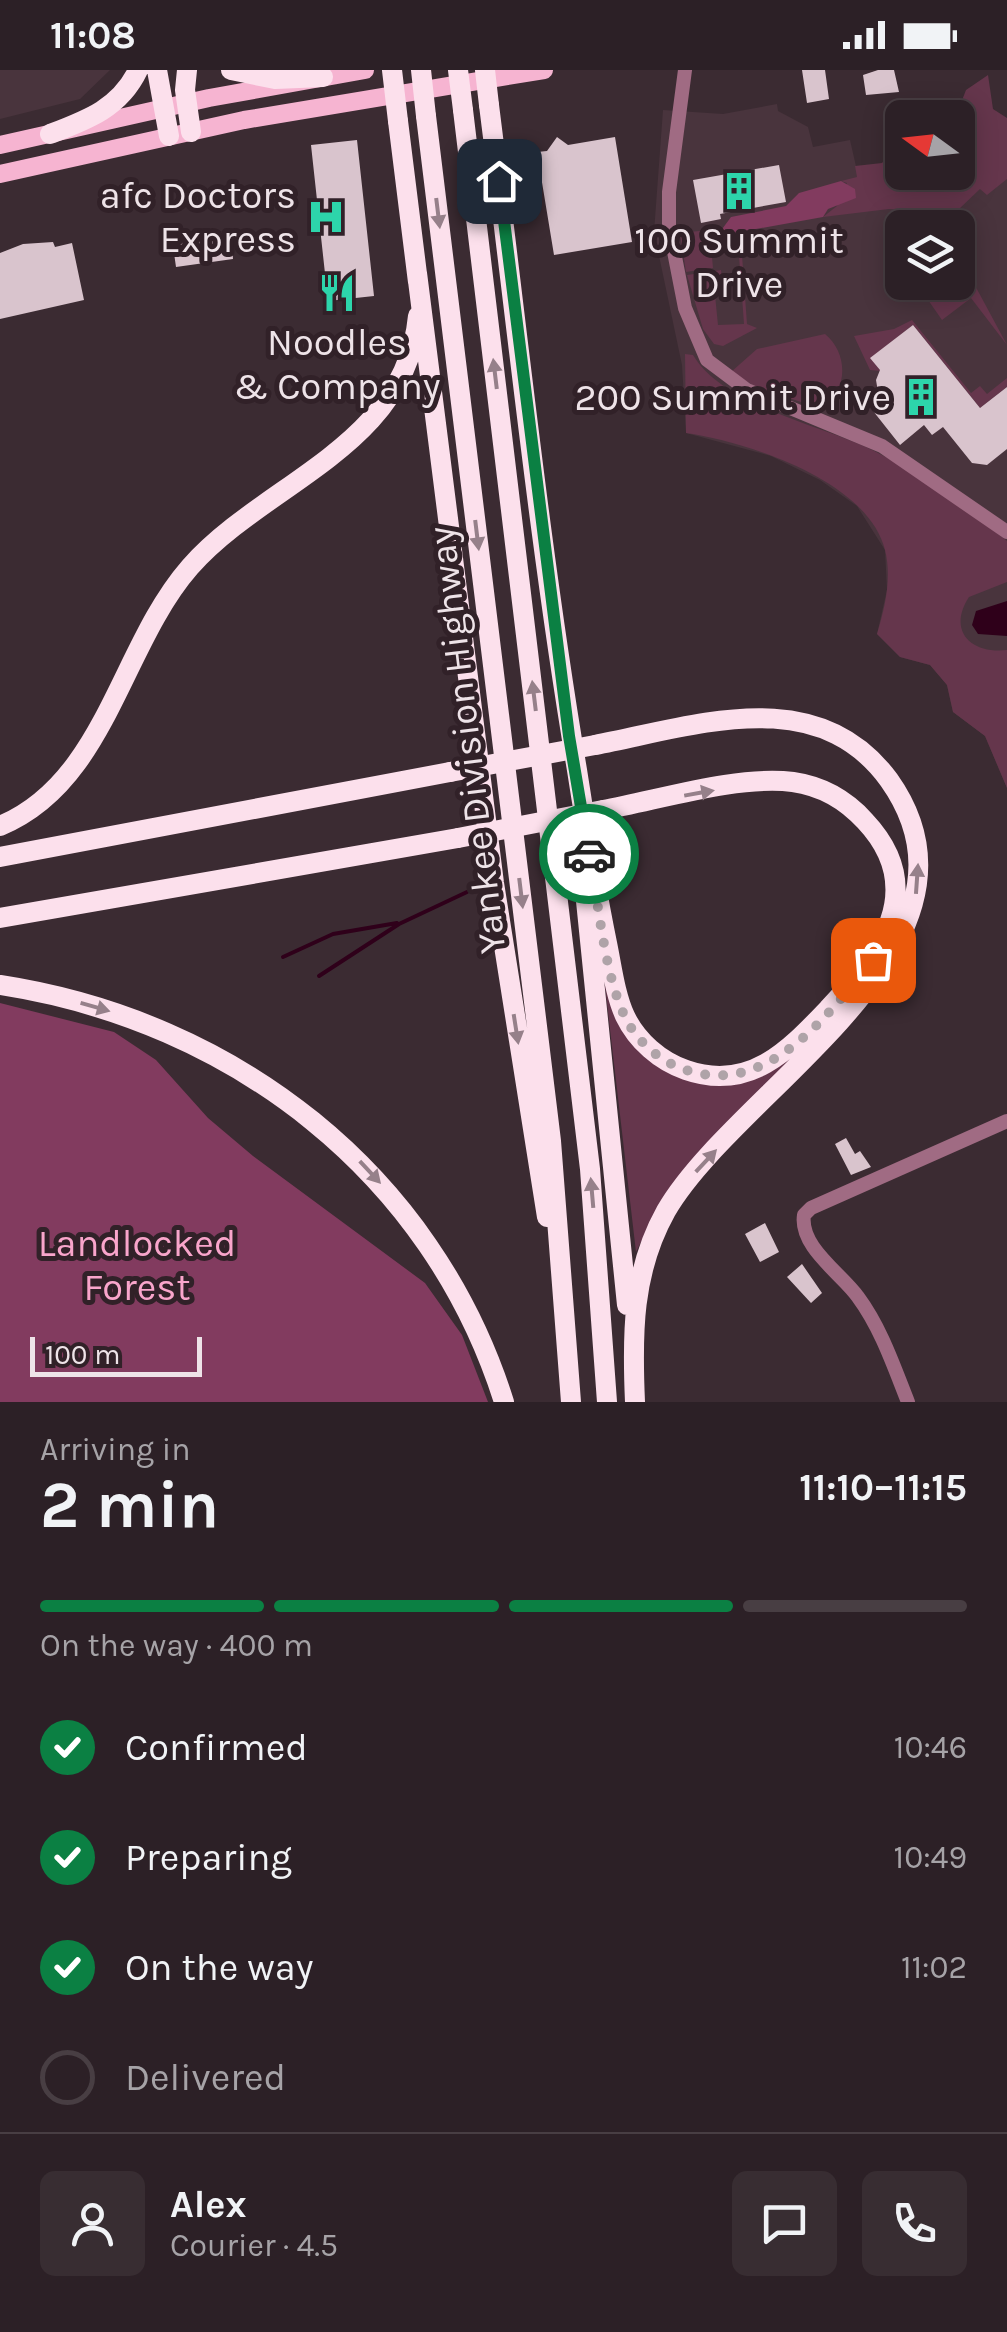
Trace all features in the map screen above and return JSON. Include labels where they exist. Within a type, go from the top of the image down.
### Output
[{"type":"highway","points":[[50,134],[85,121],[117,101],[138,70]]},
{"type":"highway","points":[[157,70],[191,132]]},
{"type":"highway","points":[[169,136],[187,70]]},
{"type":"highway","points":[[232,70],[275,79],[323,77]]},
{"type":"highway","points":[[392,70],[498,916],[538,1172],[566,1305]]},
{"type":"highway","name":"Yankee Division Highway","points":[[421,70],[541,1052],[566,1305],[571,1402]]},
{"type":"highway","name":"Yankee Division Highway","points":[[458,70],[577,1051],[601,1290],[607,1402]]},
{"type":"highway","points":[[485,70],[569,736],[633,1344],[635,1402]]},
{"type":"highway","points":[[0,826],[40,804],[76,766],[159,608],[200,556],[345,446],[378,413],[401,377],[415,340],[417,273]]},
{"type":"highway","points":[[0,857],[752,716],[816,725],[853,744],[890,782],[913,829],[918,861],[913,913],[892,960],[701,1166],[668,1208],[643,1264],[633,1344]]},
{"type":"highway","points":[[0,918],[458,838],[603,810],[766,782],[822,790],[861,816],[884,849],[894,887],[887,936],[866,968],[795,1044],[767,1066],[720,1076],[666,1061],[634,1032],[620,1005],[569,736]]},
{"type":"highway","points":[[0,985],[89,1006],[168,1033],[242,1070],[320,1124],[373,1174],[439,1260],[478,1333],[504,1402]]},
{"type":"main road","points":[[0,144],[365,70]]},
{"type":"main road","points":[[0,174],[169,136],[544,70]]},
{"type":"street","points":[[685,70],[668,192],[669,235],[687,315],[706,360],[747,390],[882,446],[1007,532]]},
{"type":"street","points":[[908,1402],[870,1316],[817,1250],[805,1230],[804,1215],[811,1208],[1007,1121]]},
{"type":"shaded area","points":[[0,70],[110,70],[80,99],[0,119]]},
{"type":"shaded area","points":[[988,75],[993,109],[1007,118],[1007,179],[987,195],[980,189],[960,210],[889,209],[823,217],[837,206],[847,183],[841,181],[857,177],[855,166],[885,160],[885,190],[975,190],[975,100],[962,100],[966,90]]},
{"type":"shaded area","points":[[777,104],[778,111],[808,127],[813,147],[850,140],[863,197],[903,190],[975,190],[975,178],[1007,172],[1007,788],[985,736],[953,712],[947,685],[930,665],[900,657],[877,634],[887,590],[885,550],[857,506],[820,480],[771,456],[686,433],[682,365],[654,232],[663,110],[723,114]]},
{"type":"shaded area","points":[[718,229],[718,244],[711,246],[713,268],[686,272],[680,233]]},
{"type":"shaded area","points":[[750,251],[742,255],[747,324],[757,328],[723,346],[714,344],[703,329],[687,275],[721,270],[724,294],[715,295],[718,325],[744,324],[739,256],[732,255]]},
{"type":"shaded area","points":[[975,285],[1007,345],[973,300]]},
{"type":"shaded area","points":[[928,300],[968,300],[942,320]]},
{"type":"shaded area","points":[[912,320],[971,393],[980,386],[987,394],[1007,378],[1007,387],[980,408],[913,325],[871,358],[881,371],[870,370],[854,336],[894,329]]},
{"type":"shaded area","points":[[825,334],[838,352],[842,372],[837,392],[822,409],[756,387],[731,372],[757,349]]},
{"type":"shaded area","points":[[685,354],[693,355],[708,374],[752,402],[897,463],[946,494],[1007,541],[1007,582],[969,597],[961,620],[966,638],[973,644],[1007,650],[1007,788],[985,736],[953,712],[947,685],[930,665],[900,657],[877,634],[888,571],[885,550],[874,526],[831,485],[802,469],[741,445],[686,433]]},
{"type":"shaded area","points":[[1007,601],[1007,636],[978,634],[972,625],[976,611]]},
{"type":"shaded area","points":[[603,969],[611,994],[683,1076],[795,1054],[645,1234],[636,1252]]},
{"type":"green space","points":[[841,181],[855,189],[856,198],[828,209],[823,217],[717,236],[731,217],[786,206],[799,193]]},
{"type":"green space","name":"Landlocked Forest","points":[[0,1003],[114,1032],[156,1060],[208,1118],[253,1156],[425,1283],[462,1335],[488,1402],[0,1402]]},
{"type":"building","points":[[802,70],[825,70],[829,99],[807,103]]},
{"type":"building","points":[[894,70],[899,92],[866,95],[863,75]]},
{"type":"building","points":[[557,137],[568,145],[615,137],[632,242],[554,255],[537,152],[547,151]]},
{"type":"building","points":[[357,140],[374,296],[328,301],[311,145]]},
{"type":"building","name":"100 Summit Drive","points":[[779,165],[786,202],[720,214],[721,219],[701,223],[693,180]]},
{"type":"building","points":[[218,232],[231,233],[233,259],[176,267],[173,246]]},
{"type":"building","points":[[53,242],[55,247],[72,243],[84,300],[0,319],[0,253],[23,244]]},
{"type":"building","name":"200 Summit Drive","points":[[913,325],[980,408],[1007,387],[1007,449],[987,465],[972,463],[943,427],[932,435],[924,425],[900,445],[866,402],[878,392],[876,380],[880,370],[870,358]]},
{"type":"building","points":[[846,1138],[855,1154],[860,1151],[871,1167],[851,1175],[835,1144]]},
{"type":"building","points":[[765,1223],[779,1252],[760,1262],[745,1234]]},
{"type":"building","points":[[802,1264],[822,1293],[811,1303],[787,1277]]},
{"type":"waterway","points":[[319,976],[399,924],[467,892]]},
{"type":"waterway","points":[[283,957],[333,934],[397,923]]},
{"type":"way so far","points":[[589,854],[624,1015],[646,1046],[680,1068],[720,1076],[744,1074],[767,1066],[795,1044],[873,960]]},
{"type":"place","name":"100 Summit Drive","points":[[739,191]]},
{"type":"place","name":"afc Doctors Express","points":[[326,217]]},
{"type":"place","name":"Noodles & Company","points":[[337,293]]},
{"type":"place","name":"200 Summit Drive","points":[[921,397]]},
{"type":"route","points":[[499,181],[569,736],[589,854]]}]
